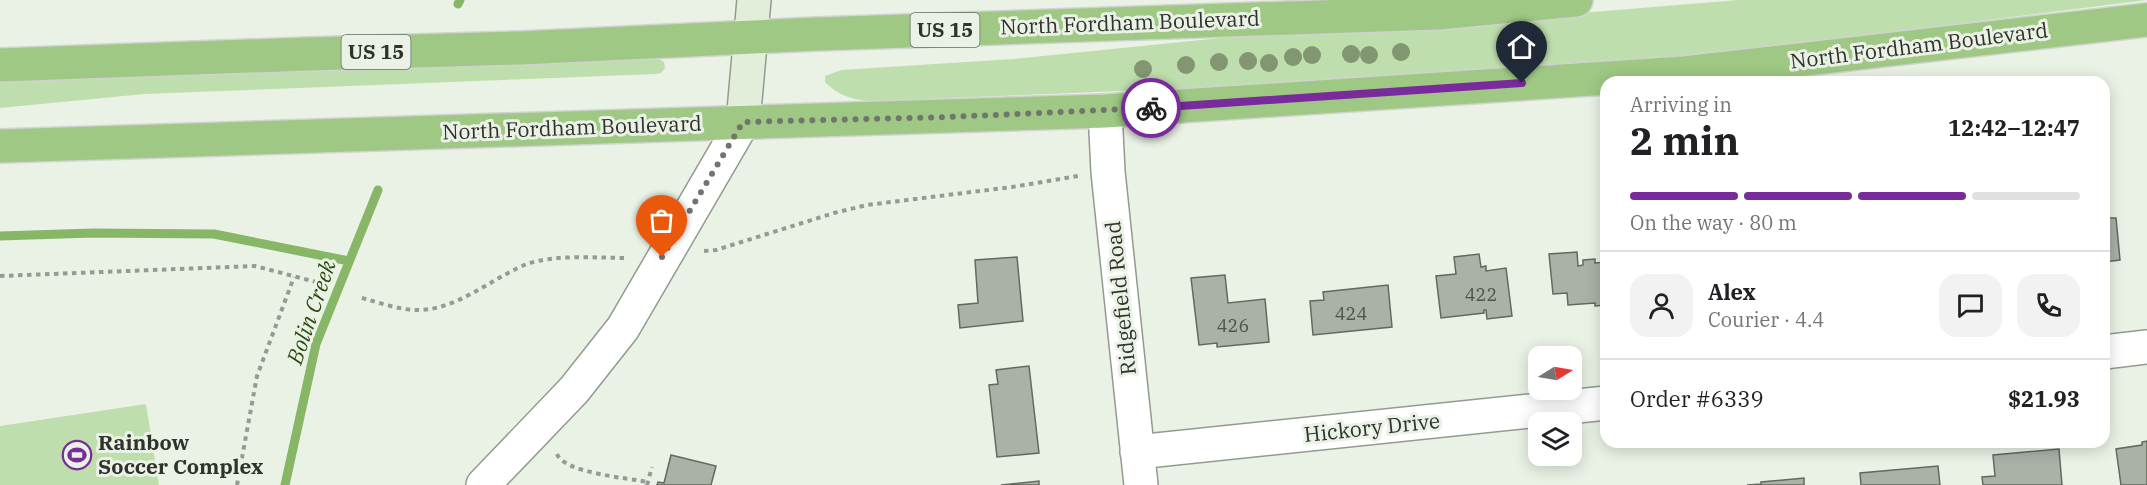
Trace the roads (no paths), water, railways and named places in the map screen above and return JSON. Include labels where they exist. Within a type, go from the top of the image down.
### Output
[{"type":"highway","name":"North Fordham Boulevard","points":[[0,65],[521,48],[817,34],[1438,13],[1576,0]]},
{"type":"highway","name":"North Fordham Boulevard","points":[[1638,76],[1684,73],[2147,20]]},
{"type":"highway","name":"North Fordham Boulevard","points":[[0,146],[1106,111],[1600,79]]},
{"type":"main road","points":[[743,122],[754,0]]},
{"type":"street","name":"Ridgefield Road","points":[[1106,111],[1108,172],[1141,485]]},
{"type":"street","points":[[483,485],[574,390],[622,328],[743,122]]},
{"type":"street","points":[[2110,351],[2147,347]]},
{"type":"street","name":"Hickory Drive","points":[[1137,452],[1600,404]]},
{"type":"waterway","name":"Bolin Creek","points":[[458,4],[460,0]]},
{"type":"waterway","name":"Bolin Creek","points":[[285,485],[316,344],[378,190]]},
{"type":"waterway","points":[[0,236],[93,233],[214,234],[349,261]]},
{"type":"place","name":"Rainbow Soccer Complex","points":[[77,455]]}]
